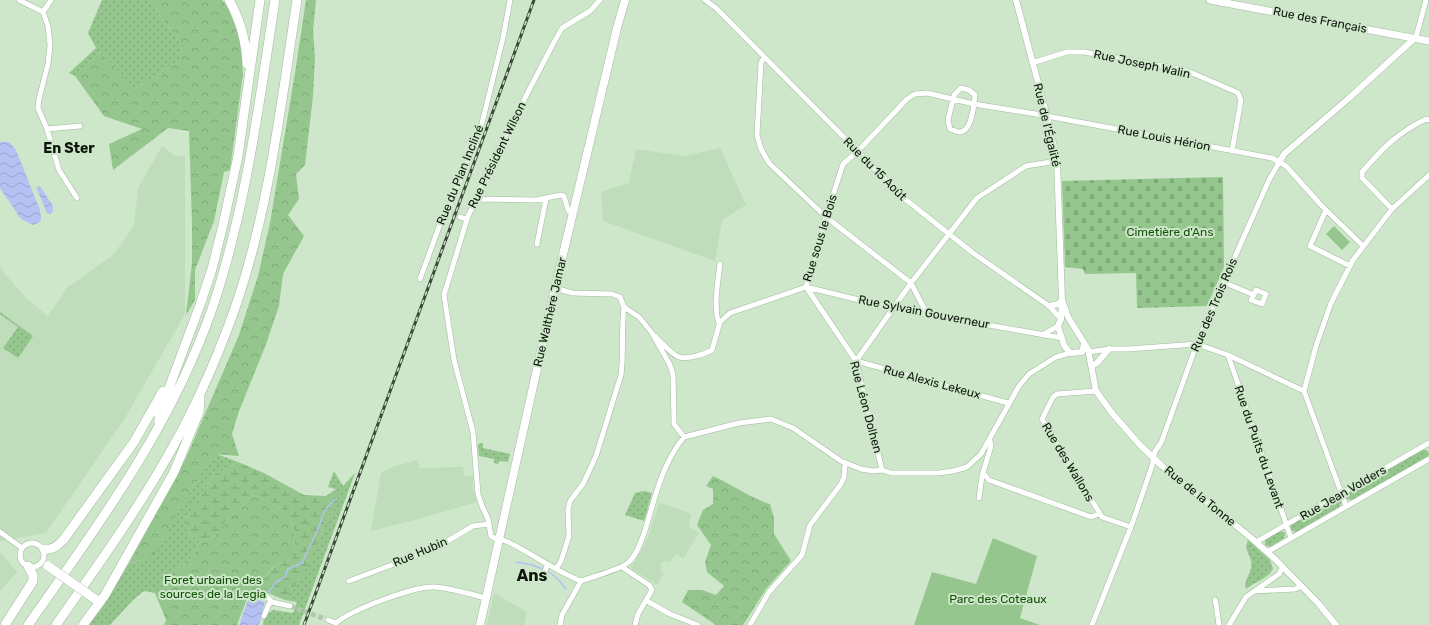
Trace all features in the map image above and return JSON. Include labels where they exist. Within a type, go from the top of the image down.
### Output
[{"type":"highway","points":[[229,0],[241,25],[246,49],[247,71],[244,113]]},
{"type":"highway","points":[[159,427],[158,415],[212,269],[232,188],[260,0]]},
{"type":"highway","points":[[28,625],[102,521],[131,475],[159,427],[194,354],[211,310],[232,242],[249,166],[275,0]]},
{"type":"highway","points":[[56,625],[162,466],[201,392],[234,310],[256,237],[271,165],[297,0]]},
{"type":"highway","points":[[44,549],[52,549],[60,543],[119,464],[149,417],[184,346]]},
{"type":"highway","points":[[83,625],[154,508],[174,472],[199,412],[201,392]]},
{"type":"highway","points":[[45,564],[98,601]]},
{"type":"highway","points":[[5,625],[32,581],[33,575],[28,566]]},
{"type":"main road","name":"Rue Walthère Jamar","points":[[480,625],[555,288],[611,50],[625,0]]},
{"type":"main road","name":"Rue des Français","points":[[1210,0],[1416,37],[1429,41]]},
{"type":"street","points":[[19,0],[43,12],[48,26],[50,45],[48,64],[38,108],[47,129],[60,170],[77,198]]},
{"type":"street","points":[[43,12],[51,0]]},
{"type":"street","name":"Rue du Plan Incliné","points":[[420,279],[443,216],[450,213],[481,127],[503,38],[510,0]]},
{"type":"street","name":"Rue Président Wilson","points":[[499,539],[491,536],[489,524],[478,494],[473,432],[452,355],[444,295],[466,220],[477,199],[486,173],[560,32],[565,26],[590,11],[600,0]]},
{"type":"street","name":"Rue du 15 Août","points":[[705,0],[716,8],[904,199],[949,234],[1049,306],[1061,319]]},
{"type":"street","name":"Rue de l'Égalité","points":[[1016,0],[1047,116],[1056,162],[1062,300],[1061,319]]},
{"type":"street","points":[[1416,37],[1426,0]]},
{"type":"street","name":"Rue des Trois Rois","points":[[1092,625],[1131,527],[1154,459],[1155,451],[1161,443],[1197,344],[1269,180],[1284,154],[1348,99],[1416,37]]},
{"type":"street","name":"Rue Joseph Walin","points":[[1032,63],[1067,52],[1084,52],[1185,70],[1234,91],[1238,93],[1241,100],[1232,151]]},
{"type":"street","points":[[764,57],[761,63],[756,129],[761,150],[769,163],[826,217],[911,282],[927,314]]},
{"type":"street","points":[[961,88],[969,90],[975,95],[974,104],[970,123],[966,130],[959,132],[950,129],[948,120],[954,95],[961,88]]},
{"type":"street","name":"Rue sous le Bois","points":[[719,323],[730,313],[806,287],[843,164],[858,151],[907,99],[916,94],[927,93],[953,99]]},
{"type":"street","name":"Rue Louis Hérion","points":[[953,99],[1266,156],[1280,161]]},
{"type":"street","points":[[1392,209],[1362,178],[1362,172],[1384,146],[1409,127],[1426,119],[1429,120]]},
{"type":"street","points":[[47,129],[80,126]]},
{"type":"street","points":[[1280,161],[1326,210],[1363,246]]},
{"type":"street","points":[[856,361],[911,282],[977,198],[1026,166],[1056,162]]},
{"type":"street","points":[[1346,506],[1304,391],[1316,346],[1329,310],[1350,266],[1363,246],[1392,209],[1429,175]]},
{"type":"street","points":[[477,199],[546,199],[561,195],[564,196],[566,207],[573,213]]},
{"type":"street","points":[[537,244],[546,199]]},
{"type":"street","points":[[1326,210],[1310,246],[1350,266]]},
{"type":"street","points":[[460,217],[466,220]]},
{"type":"street","points":[[624,307],[639,317],[652,333],[679,358],[705,354],[712,350],[719,323],[717,307],[720,264]]},
{"type":"street","points":[[1223,282],[1254,295]]},
{"type":"street","name":"Rue Sylvain Gouverneur","points":[[806,287],[892,308],[1062,338]]},
{"type":"street","name":"Rue Léon Dolhen","points":[[806,287],[856,361],[882,470]]},
{"type":"street","points":[[555,288],[572,293],[612,294],[620,298],[624,307],[622,321],[623,362],[621,375],[596,456],[583,484],[570,502],[568,510],[569,536],[561,561],[556,570]]},
{"type":"street","points":[[1049,306],[1058,304],[1062,300]]},
{"type":"street","name":"Rue de l'Égalité","points":[[1062,300],[1068,317],[1089,352]]},
{"type":"street","points":[[1043,334],[1058,326],[1061,319],[1068,317]]},
{"type":"street","points":[[1058,326],[1064,345],[1070,353]]},
{"type":"street","points":[[652,333],[670,365],[673,376],[674,424],[684,437]]},
{"type":"street","points":[[1079,353],[1084,349],[1084,342]]},
{"type":"street","points":[[560,625],[562,615],[581,581],[622,567],[632,558],[642,540],[664,468],[684,437],[739,422],[771,419],[793,428],[846,463],[861,469],[882,470],[891,473],[920,474],[939,474],[959,470],[967,467],[977,459],[990,441],[1008,403],[1029,374],[1047,361],[1060,355],[1109,349],[1197,344],[1228,355],[1304,391]]},
{"type":"street","points":[[1060,355],[1064,345]]},
{"type":"street","points":[[1092,366],[1097,363],[1109,349]]},
{"type":"street","name":"Rue de la Tonne","points":[[1089,352],[1096,390],[1112,413],[1154,459],[1256,542],[1283,567],[1302,586],[1336,625]]},
{"type":"street","name":"Rue du Puits du Levant","points":[[1228,355],[1291,538]]},
{"type":"street","name":"Rue Alexis Lekeux","points":[[856,361],[1008,403]]},
{"type":"street","name":"Rue des Wallons","points":[[1096,390],[1057,394],[1042,419],[1099,514],[1102,517],[1131,527]]},
{"type":"street","points":[[979,498],[983,473],[991,446],[990,441]]},
{"type":"street","name":"Rue Jean Volders","points":[[1256,542],[1429,443]]},
{"type":"street","name":"Rue Jean Volders","points":[[1267,552],[1429,459]]},
{"type":"street","points":[[750,625],[769,592],[802,555],[810,525],[841,484],[844,478],[846,463]]},
{"type":"street","points":[[983,473],[990,480],[1083,514],[1092,517],[1099,514]]},
{"type":"street","name":"Rue Hubin","points":[[349,581],[434,549],[473,526],[489,524]]},
{"type":"street","points":[[0,532],[22,548]]},
{"type":"street","points":[[499,539],[509,542],[556,570],[581,581]]},
{"type":"street","points":[[31,542],[39,544],[44,549],[45,564],[35,567],[28,566],[24,564],[20,558],[24,545],[31,542]]},
{"type":"street","points":[[540,581],[548,564]]},
{"type":"street","points":[[622,567],[649,585],[652,590],[638,614],[635,625]]},
{"type":"street","points":[[1229,625],[1246,597],[1279,574],[1283,567]]},
{"type":"street","points":[[1253,592],[1295,589],[1302,586]]},
{"type":"street","points":[[328,620],[336,624],[345,616],[388,598],[425,588],[438,588],[486,598]]},
{"type":"street","points":[[265,595],[272,602],[290,606]]},
{"type":"street","points":[[647,600],[670,614],[698,625]]},
{"type":"street","points":[[1214,600],[1219,625]]},
{"type":"street","points":[[264,616],[269,604],[272,602]]},
{"type":"shaded area","points":[[162,146],[176,156],[185,156],[185,314],[125,418],[46,533],[0,541],[0,266],[27,299],[48,316],[68,287],[113,255],[134,226],[138,188]]},
{"type":"shaded area","points":[[720,148],[746,205],[722,220],[715,261],[603,221],[601,192],[629,183],[636,149],[684,156]]},
{"type":"shaded area","points":[[417,460],[420,468],[463,467],[464,476],[473,476],[473,489],[477,502],[371,531],[381,473],[392,467]]},
{"type":"shaded area","points":[[659,503],[691,514],[689,527],[699,533],[683,559],[676,554],[669,563],[666,561],[664,563],[662,562],[660,566],[662,567],[660,570],[664,573],[657,585],[631,568],[647,540]]},
{"type":"shaded area","points":[[0,552],[17,572],[0,591]]},
{"type":"shaded area","points":[[494,593],[527,612],[524,625],[487,625]]},
{"type":"green space","points":[[102,0],[148,0],[181,44],[182,59],[135,89],[100,52],[75,76],[69,73],[96,48],[88,33]]},
{"type":"green space","points":[[148,0],[222,0],[228,7],[240,39],[243,74],[230,170],[224,172],[214,221],[195,270],[195,300],[186,315],[192,263],[189,131],[168,128],[113,170],[109,144],[142,129],[104,116],[75,76],[100,52],[135,89],[182,59],[181,44]]},
{"type":"green space","points":[[306,0],[316,0],[313,31],[315,57],[313,96],[305,165],[296,174],[299,199],[288,215],[304,236],[283,274],[279,306],[265,347],[239,411],[232,434],[239,456],[214,454],[193,487],[158,549],[148,560],[129,563],[186,458],[239,335],[258,276],[270,223]]},
{"type":"green space","name":"Cimetière d'Ans","points":[[1223,177],[1224,267],[1207,306],[1137,308],[1136,273],[1085,274],[1083,269],[1065,267],[1062,181]]},
{"type":"green space","points":[[1334,226],[1350,242],[1342,250],[1326,234]]},
{"type":"green space","points":[[0,312],[33,336],[18,358],[3,348],[18,327],[0,314]]},
{"type":"green space","points":[[483,443],[483,448],[510,454],[508,462],[500,461],[498,464],[494,463],[494,459],[479,456],[478,445]]},
{"type":"green space","points":[[1422,450],[1428,451],[1429,455],[1427,457],[1352,500],[1347,499],[1346,495],[1348,492]]},
{"type":"green space","points":[[214,453],[238,462],[213,475],[184,522],[189,534],[200,542],[191,558],[177,569],[179,579],[169,593],[144,591],[133,600],[110,625],[88,625],[107,599],[129,563],[148,560]]},
{"type":"green space","points":[[238,462],[264,473],[304,495],[326,496],[336,489],[340,491],[336,507],[325,520],[321,536],[307,568],[285,600],[263,591],[259,599],[248,596],[237,625],[247,592],[260,587],[266,576],[273,568],[292,558],[295,545],[293,524],[288,516],[274,504],[251,495],[241,507],[227,519],[215,536],[200,542],[189,534],[184,522],[213,475]]},
{"type":"green space","points":[[334,471],[343,486],[355,473],[299,625],[263,625],[264,616],[273,610],[293,613],[297,602],[285,600],[294,588],[321,536],[325,520],[336,507],[336,489],[328,487]]},
{"type":"green space","points":[[713,476],[755,498],[770,504],[774,518],[774,534],[791,561],[766,589],[743,625],[716,625],[682,602],[688,590],[702,590],[716,595],[724,586],[707,572],[705,562],[711,545],[697,525],[703,510],[713,504],[713,489],[706,486]]},
{"type":"green space","points":[[644,491],[652,493],[644,521],[625,515],[635,493]]},
{"type":"green space","name":"Foret urbaine des sources de la Legia","points":[[251,495],[274,504],[288,516],[293,524],[295,533],[295,545],[292,558],[272,568],[260,587],[247,592],[237,625],[164,625],[166,620],[155,593],[169,593],[167,582],[179,579],[177,569],[191,558],[200,542],[215,536],[227,519],[241,507]]},
{"type":"green space","points":[[1336,499],[1339,499],[1342,502],[1339,507],[1296,532],[1291,530],[1290,526],[1292,524]]},
{"type":"green space","points":[[1279,531],[1285,532],[1284,538],[1270,547],[1265,545],[1265,540]]},
{"type":"green space","name":"Parc des Coteaux","points":[[993,538],[1037,556],[1020,618],[1040,625],[914,625],[932,572],[976,584]]},
{"type":"green space","points":[[1248,540],[1270,560],[1273,569],[1264,578],[1246,589],[1245,584],[1251,565],[1251,559],[1247,552],[1246,546]]},
{"type":"water","points":[[0,142],[9,142],[16,150],[40,210],[40,222],[33,225],[21,219],[0,188]]},
{"type":"water","points":[[40,186],[53,206],[53,211],[50,214],[47,213],[36,187]]},
{"type":"water","points":[[249,597],[265,602],[259,625],[239,625]]},
{"type":"waterway","points":[[269,592],[276,582],[285,577],[288,569],[302,563],[319,527],[324,512],[336,499]]},
{"type":"waterway","points":[[516,562],[543,569]]},
{"type":"waterway","points":[[549,572],[559,580],[566,589]]},
{"type":"tunnel","points":[[452,214],[460,217]]},
{"type":"tunnel","points":[[290,606],[328,620]]},
{"type":"railway","points":[[304,625],[534,0]]},
{"type":"district","name":"En Ster","points":[[69,148]]},
{"type":"district","name":"Ans","points":[[532,575]]}]
